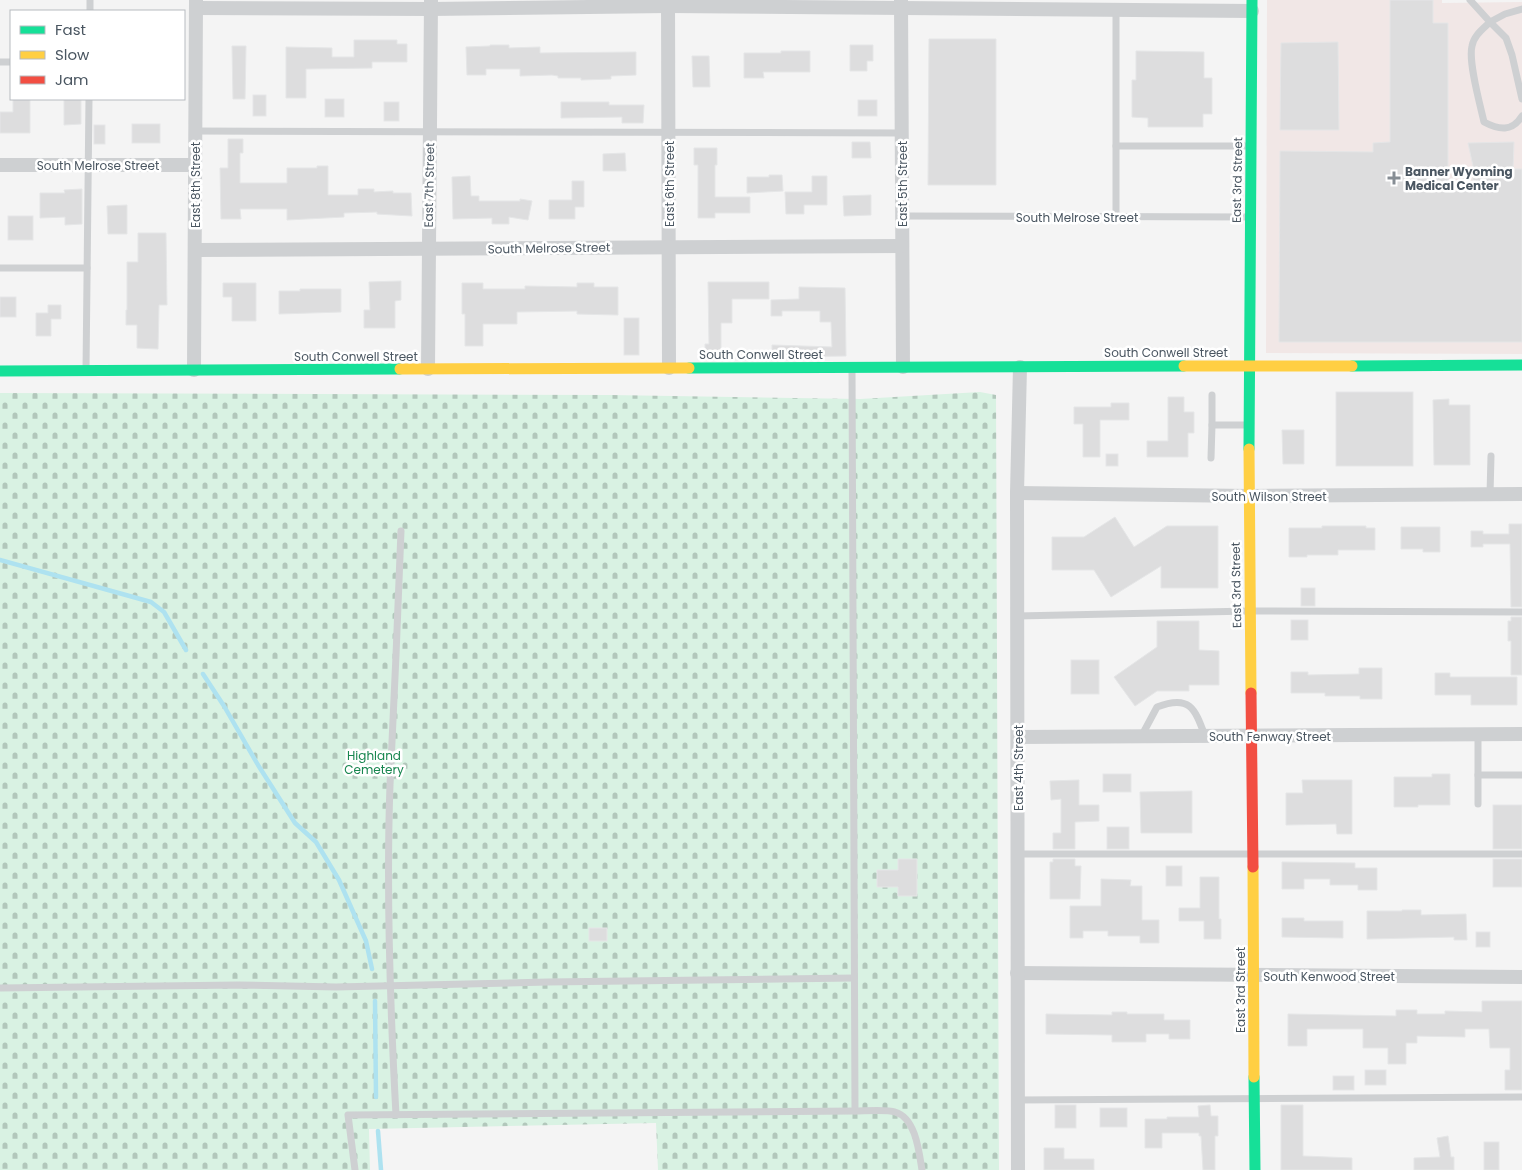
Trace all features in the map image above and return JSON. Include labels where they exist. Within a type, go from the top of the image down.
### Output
[{"type":"street","name":"East 6th Street","points":[[668,3],[669,368]]},
{"type":"street","points":[[196,4],[901,4],[1116,10],[1162,5],[1252,6]]},
{"type":"street","name":"East 8th Street","points":[[194,370],[196,4]]},
{"type":"street","name":"East 7th Street","points":[[428,369],[431,4]]},
{"type":"street","name":"East 5th Street","points":[[901,4],[903,367]]},
{"type":"street","name":"East 3rd Street","points":[[1252,6],[1249,496],[1254,1170]]},
{"type":"street","name":"South Melrose Street","points":[[0,165],[195,165]]},
{"type":"street","name":"South Melrose Street","points":[[195,250],[902,246]]},
{"type":"street","name":"South Conwell Street","points":[[0,371],[1522,365]]},
{"type":"street","name":"East 4th Street","points":[[1018,1170],[1017,493],[1020,367]]},
{"type":"street","name":"South Wilson Street","points":[[1017,493],[1249,496],[1522,494]]},
{"type":"street","name":"South Fenway Street","points":[[1018,737],[1522,734]]},
{"type":"street","name":"South Kenwood Street","points":[[1017,973],[1522,977]]},
{"type":"lane","points":[[1470,0],[1506,38],[1522,99]]},
{"type":"lane","points":[[1116,10],[1116,217]]},
{"type":"lane","points":[[1522,10],[1504,14],[1490,22],[1476,36],[1471,46],[1471,60],[1484,122],[1496,129],[1508,129],[1517,124],[1522,116]]},
{"type":"lane","points":[[86,370],[89,100]]},
{"type":"lane","points":[[195,131],[902,133]]},
{"type":"lane","points":[[1116,146],[1251,146]]},
{"type":"lane","name":"South Melrose Street","points":[[902,216],[1251,217]]},
{"type":"lane","points":[[0,268],[88,268]]},
{"type":"lane","points":[[852,368],[855,1111]]},
{"type":"lane","points":[[1211,458],[1212,395]]},
{"type":"lane","points":[[1212,425],[1249,425]]},
{"type":"lane","points":[[1490,494],[1491,456]]},
{"type":"lane","points":[[396,1115],[389,985],[390,786],[397,661],[401,531]]},
{"type":"lane","points":[[1017,616],[1250,611],[1522,612]]},
{"type":"lane","points":[[1141,737],[1157,707],[1170,702],[1182,703],[1190,707],[1196,714],[1205,737]]},
{"type":"lane","points":[[1478,735],[1478,804]]},
{"type":"lane","points":[[1478,775],[1522,775]]},
{"type":"lane","points":[[1017,854],[1522,854]]},
{"type":"lane","points":[[0,988],[238,985],[336,987],[854,978]]},
{"type":"lane","points":[[1018,1100],[1522,1097]]},
{"type":"lane","points":[[355,1170],[348,1115],[855,1111],[895,1112],[908,1121],[916,1137],[922,1170]]},
{"type":"shaded area","name":"Banner Wyoming Medical Center","points":[[1267,0],[1442,0],[1442,3],[1522,2],[1522,354],[1266,353]]},
{"type":"green space","name":"Highland Cemetery","points":[[980,392],[996,395],[999,1170],[658,1170],[656,1123],[369,1129],[370,1170],[0,1170],[0,393],[611,395],[860,399]]},
{"type":"building","name":"Banner Wyoming Medical Center","points":[[1390,0],[1433,0],[1433,23],[1448,23],[1448,191],[1473,191],[1473,166],[1468,143],[1514,142],[1513,169],[1522,169],[1522,342],[1279,342],[1280,151],[1373,152],[1373,143],[1390,142]]},
{"type":"building","points":[[929,39],[996,39],[996,185],[928,185]]},
{"type":"building","points":[[354,40],[397,40],[397,44],[407,44],[407,62],[372,62],[372,68],[306,69],[306,98],[286,98],[286,47],[332,48],[332,57],[354,57]]},
{"type":"building","points":[[1338,42],[1339,130],[1280,130],[1281,43]]},
{"type":"building","points":[[509,45],[509,48],[540,47],[540,53],[636,52],[636,75],[611,76],[611,79],[581,80],[581,78],[558,78],[558,76],[552,75],[520,76],[520,69],[486,69],[486,75],[467,75],[466,47]]},
{"type":"building","points":[[850,45],[873,45],[873,61],[867,61],[867,71],[850,71]]},
{"type":"building","points":[[232,46],[246,46],[245,99],[233,99]]},
{"type":"building","points":[[781,51],[810,51],[810,72],[763,72],[764,78],[744,78],[744,53],[781,53]]},
{"type":"building","points":[[1136,51],[1204,52],[1204,78],[1212,78],[1212,114],[1203,114],[1203,127],[1148,127],[1148,118],[1132,117],[1132,80],[1136,80]]},
{"type":"building","points":[[692,56],[709,56],[710,87],[693,87]]},
{"type":"building","points":[[253,95],[266,95],[266,116],[253,116]]},
{"type":"building","points":[[325,99],[344,99],[344,117],[325,117]]},
{"type":"building","points":[[13,100],[30,100],[30,133],[0,133],[0,112],[13,112]]},
{"type":"building","points":[[64,100],[81,100],[81,124],[64,125]]},
{"type":"building","points":[[858,100],[877,100],[877,116],[858,116]]},
{"type":"building","points":[[384,102],[399,102],[399,121],[384,121]]},
{"type":"building","points":[[561,102],[609,102],[609,105],[644,105],[643,123],[622,123],[622,117],[561,118]]},
{"type":"building","points":[[132,124],[160,124],[160,143],[132,143]]},
{"type":"building","points":[[94,125],[105,125],[105,144],[94,144]]},
{"type":"building","points":[[228,139],[243,139],[243,153],[240,153],[240,183],[287,183],[287,168],[328,166],[328,195],[358,195],[358,189],[374,189],[374,192],[393,191],[393,193],[411,193],[412,216],[377,214],[377,212],[344,213],[344,217],[287,220],[287,209],[240,209],[241,219],[221,219],[220,168],[228,168]]},
{"type":"building","points":[[852,142],[870,142],[871,158],[852,158]]},
{"type":"building","points":[[694,148],[717,148],[715,197],[750,197],[750,213],[715,213],[715,218],[698,218],[698,165],[694,165]]},
{"type":"building","points":[[625,153],[626,171],[603,171],[603,154]]},
{"type":"building","points":[[769,175],[782,175],[783,191],[747,193],[747,177],[769,177]]},
{"type":"building","points":[[470,176],[471,196],[479,196],[479,201],[520,201],[520,199],[532,201],[528,220],[509,217],[509,224],[492,224],[492,218],[453,219],[452,177]]},
{"type":"building","points":[[812,176],[827,176],[827,205],[804,205],[804,214],[786,214],[785,192],[812,192]]},
{"type":"building","points":[[572,181],[584,181],[584,207],[575,207],[575,219],[549,219],[549,200],[572,200]]},
{"type":"building","points":[[82,189],[82,224],[65,225],[65,217],[40,218],[40,193],[65,193],[64,190]]},
{"type":"building","points":[[871,195],[871,215],[844,216],[843,196]]},
{"type":"building","points":[[127,205],[127,234],[108,234],[107,206]]},
{"type":"building","points":[[8,216],[33,216],[33,240],[8,240]]},
{"type":"building","points":[[138,233],[166,233],[167,305],[159,305],[158,349],[137,348],[137,325],[126,325],[127,262],[138,262]]},
{"type":"building","points":[[401,281],[401,300],[395,301],[395,328],[364,328],[364,310],[370,310],[369,282]]},
{"type":"building","points":[[708,282],[769,282],[769,299],[732,299],[732,323],[721,323],[721,357],[705,357],[705,344],[709,344]]},
{"type":"building","points":[[223,283],[256,283],[256,321],[232,321],[232,297],[223,297]]},
{"type":"building","points":[[462,283],[483,283],[483,289],[525,289],[525,286],[577,287],[577,283],[594,283],[594,287],[618,287],[618,315],[577,314],[577,311],[517,312],[517,324],[483,324],[483,346],[465,346],[465,314],[462,314]]},
{"type":"building","points":[[799,287],[845,288],[846,356],[772,357],[772,345],[832,347],[831,322],[820,322],[820,311],[782,311],[782,316],[771,316],[771,300],[799,299]]},
{"type":"building","points":[[300,289],[341,289],[341,312],[279,314],[279,291],[300,291]]},
{"type":"building","points":[[0,297],[16,297],[16,317],[0,317]]},
{"type":"building","points":[[48,305],[61,305],[61,319],[51,319],[51,336],[36,336],[36,313],[48,313]]},
{"type":"building","points":[[624,318],[639,318],[639,355],[624,355]]},
{"type":"building","points":[[1336,392],[1413,392],[1413,466],[1336,466]]},
{"type":"building","points":[[1168,397],[1184,397],[1184,412],[1194,412],[1194,433],[1188,433],[1188,457],[1147,457],[1147,441],[1168,441]]},
{"type":"building","points":[[1449,399],[1449,405],[1470,405],[1470,465],[1434,465],[1433,400]]},
{"type":"building","points":[[1111,403],[1129,403],[1129,420],[1100,420],[1100,457],[1083,457],[1083,424],[1074,424],[1074,407],[1111,407]]},
{"type":"building","points":[[1282,430],[1304,430],[1304,464],[1283,464]]},
{"type":"building","points":[[1106,454],[1118,454],[1118,466],[1106,466]]},
{"type":"building","points":[[1115,517],[1134,547],[1167,526],[1218,526],[1218,588],[1161,588],[1161,566],[1111,597],[1094,570],[1052,570],[1052,537],[1084,537]]},
{"type":"building","points":[[1509,524],[1522,524],[1522,607],[1511,607],[1510,544],[1483,544],[1483,547],[1471,547],[1471,531],[1483,531],[1483,534],[1509,534]]},
{"type":"building","points":[[1322,526],[1366,526],[1366,528],[1375,528],[1375,550],[1338,550],[1338,555],[1289,557],[1289,528],[1322,528]]},
{"type":"building","points":[[1401,527],[1440,527],[1440,552],[1423,552],[1423,549],[1401,549]]},
{"type":"building","points":[[1301,588],[1315,588],[1315,606],[1301,606]]},
{"type":"building","points":[[1511,617],[1522,617],[1522,675],[1511,675],[1511,641],[1508,641],[1508,621],[1511,621]]},
{"type":"building","points":[[1291,620],[1308,620],[1308,640],[1291,640]]},
{"type":"building","points":[[1157,621],[1199,621],[1199,650],[1219,651],[1219,685],[1189,685],[1189,691],[1157,691],[1135,706],[1114,677],[1157,647]]},
{"type":"building","points":[[1071,660],[1099,660],[1099,694],[1071,694]]},
{"type":"building","points":[[1359,668],[1382,668],[1382,699],[1360,699],[1360,696],[1325,696],[1325,693],[1291,693],[1291,672],[1308,672],[1308,675],[1359,674]]},
{"type":"building","points":[[1435,673],[1450,673],[1450,677],[1517,677],[1517,705],[1471,705],[1471,695],[1435,695]]},
{"type":"building","points":[[1103,774],[1131,774],[1131,792],[1103,792]]},
{"type":"building","points":[[1432,774],[1450,774],[1450,805],[1394,807],[1394,777],[1432,777]]},
{"type":"building","points":[[1079,780],[1079,805],[1099,805],[1099,821],[1075,822],[1075,849],[1053,849],[1053,833],[1061,833],[1061,799],[1051,800],[1050,781]]},
{"type":"building","points":[[1302,780],[1352,780],[1352,834],[1337,834],[1336,824],[1286,825],[1286,793],[1303,793]]},
{"type":"building","points":[[1192,791],[1192,833],[1141,833],[1140,792]]},
{"type":"building","points":[[1493,805],[1522,805],[1522,849],[1493,849]]},
{"type":"building","points":[[1107,827],[1129,827],[1129,849],[1107,849]]},
{"type":"building","points":[[898,859],[917,859],[917,896],[898,896],[898,887],[877,887],[877,870],[898,870]]},
{"type":"building","points":[[1053,859],[1075,859],[1075,866],[1081,866],[1080,899],[1050,899],[1050,862],[1053,862]]},
{"type":"building","points":[[1493,859],[1522,859],[1522,887],[1493,887]]},
{"type":"building","points":[[1282,862],[1355,863],[1355,868],[1377,868],[1377,890],[1358,890],[1358,885],[1330,885],[1330,879],[1304,879],[1304,889],[1282,889]]},
{"type":"building","points":[[1166,866],[1182,866],[1182,886],[1166,886]]},
{"type":"building","points":[[1200,877],[1219,877],[1221,939],[1204,939],[1204,921],[1179,921],[1179,908],[1200,908]]},
{"type":"building","points":[[1101,879],[1131,880],[1130,886],[1142,886],[1142,920],[1159,920],[1159,943],[1140,943],[1140,936],[1108,936],[1108,931],[1083,931],[1083,938],[1070,938],[1070,906],[1101,906]]},
{"type":"building","points":[[1421,910],[1421,915],[1466,914],[1467,940],[1454,940],[1454,937],[1367,939],[1367,911]]},
{"type":"building","points":[[1282,918],[1304,918],[1304,921],[1343,921],[1343,938],[1282,937]]},
{"type":"building","points":[[589,928],[607,928],[607,941],[589,941]]},
{"type":"building","points":[[1476,932],[1490,932],[1490,947],[1476,947]]},
{"type":"building","points":[[1482,1001],[1522,1001],[1522,1090],[1505,1090],[1505,1070],[1510,1070],[1510,1048],[1490,1048],[1489,1029],[1465,1029],[1465,1037],[1417,1036],[1417,1043],[1406,1043],[1406,1064],[1388,1064],[1388,1048],[1363,1048],[1363,1029],[1307,1029],[1307,1046],[1288,1046],[1288,1014],[1396,1016],[1396,1010],[1417,1010],[1417,1014],[1445,1014],[1445,1011],[1482,1012]]},
{"type":"building","points":[[1112,1012],[1164,1014],[1164,1020],[1190,1020],[1190,1039],[1169,1039],[1169,1034],[1146,1034],[1146,1042],[1112,1042],[1112,1035],[1046,1034],[1046,1014],[1112,1015]]},
{"type":"building","points":[[1365,1070],[1386,1070],[1386,1085],[1365,1085]]},
{"type":"building","points":[[1333,1076],[1354,1076],[1354,1090],[1333,1090]]},
{"type":"building","points":[[1055,1105],[1076,1105],[1076,1128],[1055,1128]]},
{"type":"building","points":[[1210,1105],[1211,1116],[1218,1116],[1218,1136],[1215,1136],[1215,1170],[1203,1170],[1201,1136],[1199,1136],[1199,1133],[1162,1133],[1162,1148],[1145,1148],[1145,1119],[1199,1117],[1198,1106]]},
{"type":"building","points":[[1281,1105],[1303,1105],[1303,1156],[1352,1158],[1352,1170],[1281,1170]]},
{"type":"building","points":[[1100,1108],[1127,1108],[1127,1127],[1100,1127]]},
{"type":"building","points":[[1448,1136],[1451,1157],[1454,1157],[1454,1170],[1414,1170],[1414,1158],[1440,1157],[1437,1138]]},
{"type":"building","points":[[1484,1142],[1499,1142],[1499,1170],[1484,1170]]},
{"type":"building","points":[[1044,1148],[1064,1148],[1064,1159],[1094,1159],[1094,1170],[1044,1170]]},
{"type":"waterway","points":[[0,560],[151,602],[164,612],[186,650]]},
{"type":"waterway","points":[[203,674],[295,823],[316,842],[339,880],[366,941],[372,969]]},
{"type":"waterway","points":[[375,1001],[376,1097]]},
{"type":"waterway","points":[[378,1131],[381,1170]]},
{"type":"traffic: fast","points":[[1249,449],[1252,0]]},
{"type":"traffic: fast","points":[[1352,366],[1522,365]]},
{"type":"traffic: fast","points":[[689,368],[1184,366]]},
{"type":"traffic: fast","points":[[0,371],[400,369]]},
{"type":"traffic: fast","points":[[1254,1077],[1255,1170]]},
{"type":"traffic: slow","points":[[1184,366],[1352,366]]},
{"type":"traffic: slow","points":[[400,369],[689,368]]},
{"type":"traffic: slow","points":[[1249,449],[1251,693]]},
{"type":"traffic: slow","points":[[1253,867],[1254,1077]]},
{"type":"traffic: jam","points":[[1251,693],[1253,867]]},
{"type":"place","name":"Banner Wyoming Medical Center","points":[[1394,178]]}]
